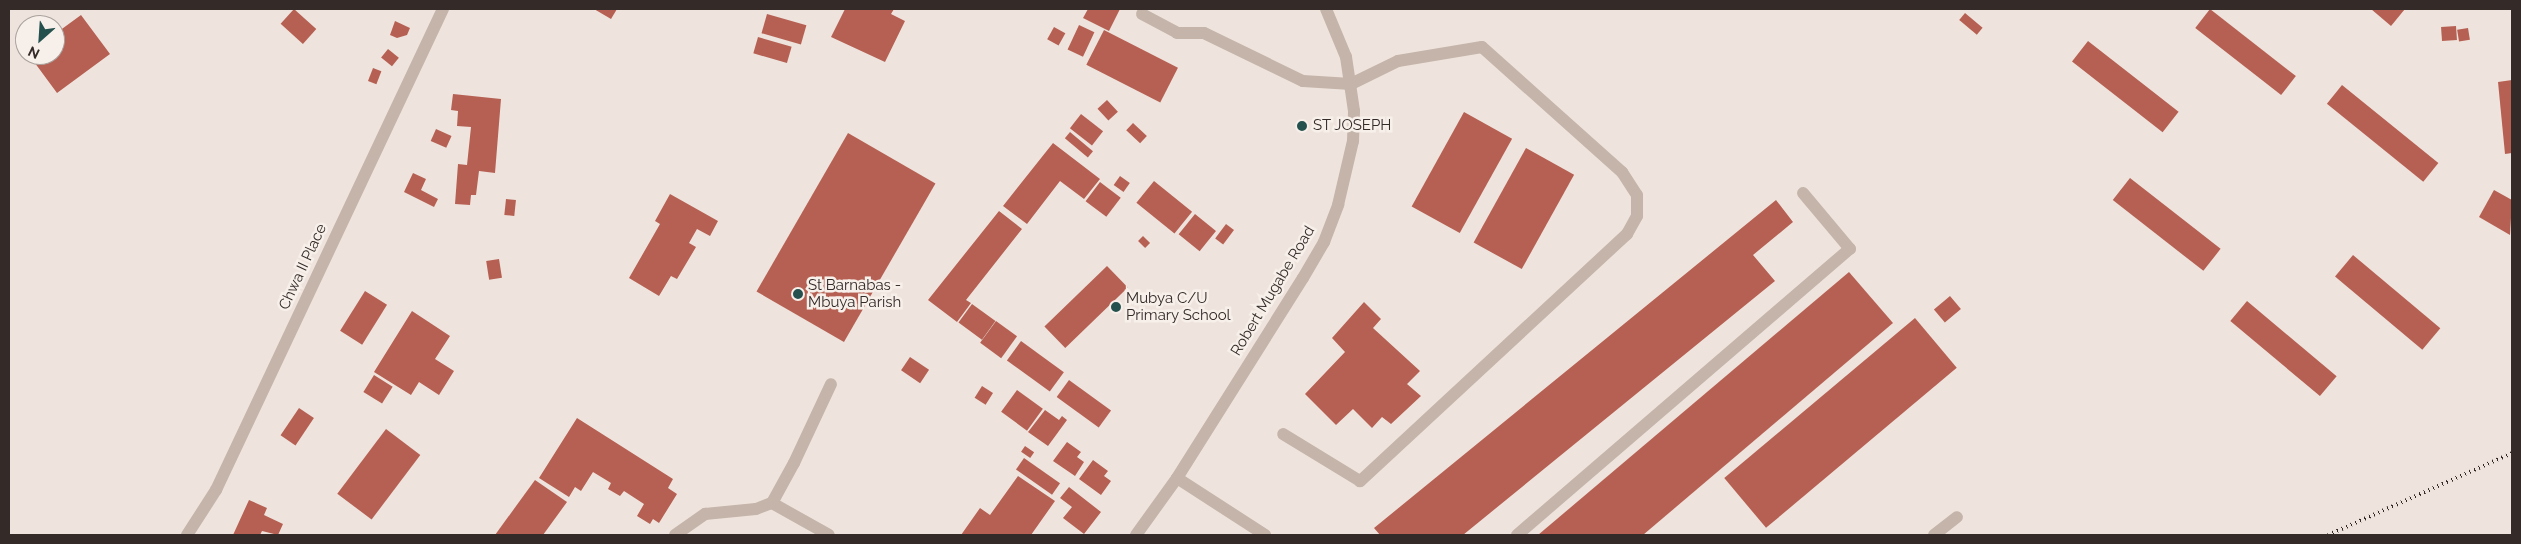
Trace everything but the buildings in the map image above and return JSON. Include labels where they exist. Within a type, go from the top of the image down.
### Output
[{"type":"street","name":"Chwa II Place","points":[[187,535],[216,490],[443,9]]},
{"type":"street","name":"Robert Mugabe Road","points":[[1136,535],[1177,478],[1324,242],[1338,205],[1353,141],[1351,84],[1346,57],[1326,9]]},
{"type":"street","points":[[1142,14],[1177,33],[1204,33],[1302,82],[1351,84],[1398,61],[1482,47],[1622,172],[1636,195],[1637,216],[1627,234],[1360,481],[1282,434]]},
{"type":"street","points":[[1517,535],[1850,249],[1804,193]]},
{"type":"street","points":[[675,535],[706,514],[756,509],[772,503],[794,463],[830,384]]},
{"type":"street","points":[[1177,478],[1265,535]]},
{"type":"street","points":[[772,503],[829,535]]},
{"type":"street","points":[[1934,535],[1957,517]]},
{"type":"railway","points":[[2328,535],[2512,453]]},
{"type":"place","name":"ST JOSEPH","points":[[1302,126]]},
{"type":"place","name":"St Barnabas - Mbuya Parish","points":[[798,294]]},
{"type":"place","name":"Mubya C/U Primary School","points":[[1116,307]]}]
